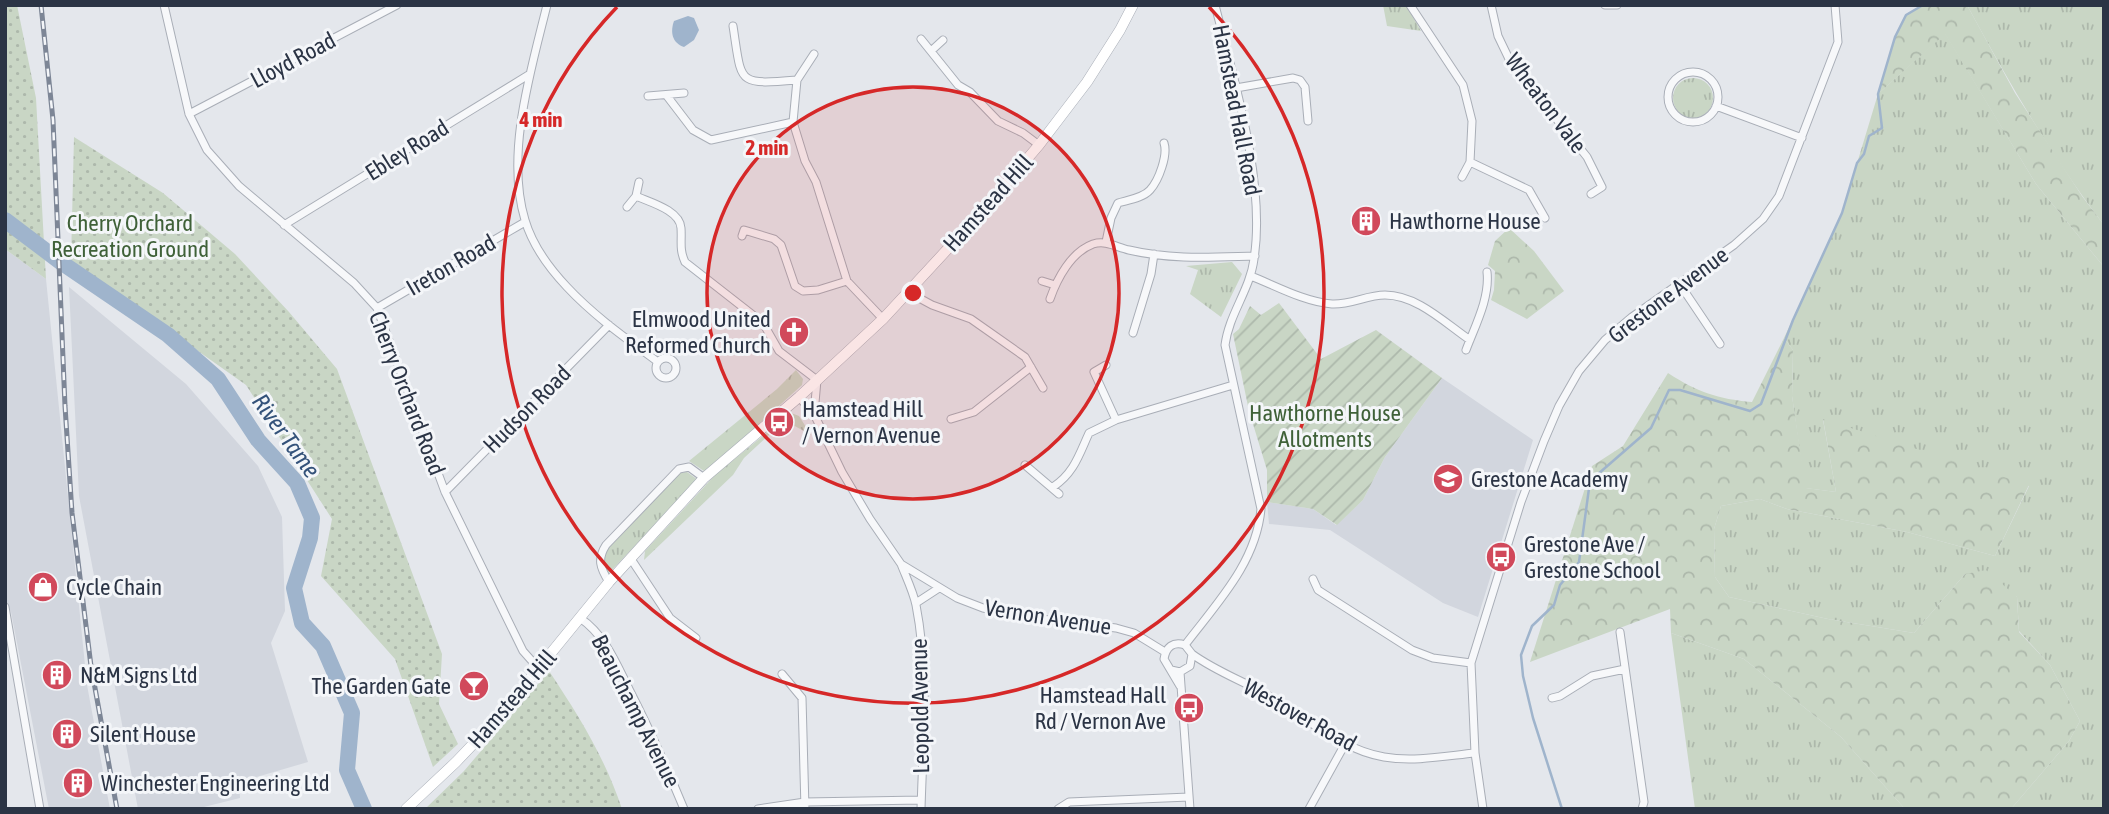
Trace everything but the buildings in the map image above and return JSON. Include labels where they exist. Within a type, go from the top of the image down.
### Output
[{"type":"main road","name":"Hamstead Hill","points":[[406,809],[465,753],[540,668],[609,582],[704,478],[799,397],[883,318],[979,215],[1039,145],[1087,82],[1133,5]]},
{"type":"street","name":"Cherry Orchard Road","points":[[164,5],[189,114],[207,150],[239,186],[354,282],[377,308],[445,492],[523,651],[540,668]]},
{"type":"street","name":"Lloyd Road","points":[[189,114],[397,5]]},
{"type":"street","points":[[547,5],[530,74],[519,142],[519,189],[525,222],[541,253],[567,287],[609,326],[658,362]]},
{"type":"street","name":"Hamstead Hall Road","points":[[1185,645],[1248,559],[1260,524],[1261,509],[1225,345],[1227,332],[1251,276],[1255,256],[1255,183],[1236,88],[1215,5]]},
{"type":"street","points":[[1410,5],[1463,85],[1472,121],[1470,162],[1462,177]]},
{"type":"street","name":"Wheaton Vale","points":[[1491,5],[1498,36],[1510,61],[1587,158],[1602,187],[1591,194]]},
{"type":"street","points":[[1605,5],[1617,5]]},
{"type":"street","name":"Grestone Avenue","points":[[1483,809],[1475,753],[1471,663],[1521,502],[1559,406],[1579,372],[1605,340],[1632,317],[1734,245],[1763,219],[1779,196],[1838,42],[1835,5]]},
{"type":"street","points":[[733,26],[740,68],[745,78],[757,83],[797,80]]},
{"type":"street","points":[[921,40],[958,85],[970,92],[998,121],[1023,133],[1039,145]]},
{"type":"street","points":[[932,51],[943,40]]},
{"type":"street","points":[[814,54],[797,80],[793,122],[805,161],[817,182],[848,281],[883,318]]},
{"type":"street","name":"Ebley Road","points":[[284,226],[530,74]]},
{"type":"street","points":[[1699,74],[1714,85],[1718,96],[1716,106],[1702,121],[1684,120],[1671,108],[1670,90],[1681,76],[1699,74]]},
{"type":"street","points":[[1236,88],[1293,78],[1300,80],[1305,87],[1308,121]]},
{"type":"street","points":[[648,96],[684,93]]},
{"type":"street","points":[[667,96],[693,131],[711,140],[793,122]]},
{"type":"street","points":[[1716,106],[1802,138]]},
{"type":"street","points":[[1106,242],[1111,218],[1118,202],[1141,196],[1150,190],[1166,158],[1164,143]]},
{"type":"street","points":[[1470,162],[1529,190],[1545,218]]},
{"type":"street","points":[[627,207],[639,182]]},
{"type":"street","points":[[635,195],[675,215],[681,225],[680,250],[685,262],[763,323],[779,351],[817,380],[814,414]]},
{"type":"street","name":"Ireton Road","points":[[377,308],[525,222]]},
{"type":"street","points":[[742,236],[744,230],[774,239],[781,245],[795,286],[803,291],[818,290],[848,281]]},
{"type":"street","points":[[1050,299],[1055,285],[1079,252],[1106,242],[1154,254],[1184,257],[1255,256]]},
{"type":"street","points":[[1145,327],[1134,329],[1152,274],[1154,254]]},
{"type":"street","points":[[1466,350],[1486,297],[1488,272]]},
{"type":"street","points":[[1251,276],[1297,294],[1334,304],[1378,296],[1401,297],[1435,315],[1470,340]]},
{"type":"street","points":[[1042,281],[1055,285]]},
{"type":"street","points":[[1679,283],[1720,344]]},
{"type":"street","points":[[908,292],[932,305],[971,319],[1025,356],[1043,388]]},
{"type":"street","name":"Hudson Road","points":[[445,492],[609,326]]},
{"type":"street","points":[[1106,365],[1094,372],[1116,420]]},
{"type":"street","points":[[951,419],[974,412],[1031,367]]},
{"type":"street","points":[[1053,487],[1064,480],[1079,460],[1089,433],[1116,420],[1233,385]]},
{"type":"street","name":"Vernon Avenue","points":[[799,397],[814,414],[842,472],[901,564],[939,588],[983,608],[1032,618],[1116,628],[1134,633],[1165,652]]},
{"type":"street","points":[[1025,465],[1059,494]]},
{"type":"street","points":[[609,582],[600,563],[600,554],[606,545],[678,469],[689,467],[704,478]]},
{"type":"street","points":[[631,559],[670,618],[696,638]]},
{"type":"street","name":"Leopold Avenue","points":[[901,564],[916,603],[923,660],[921,804]]},
{"type":"street","points":[[1313,579],[1318,590],[1412,650],[1433,657],[1471,663]]},
{"type":"street","points":[[916,603],[939,588]]},
{"type":"street","points":[[5,607],[40,809]]},
{"type":"street","name":"Beauchamp Avenue","points":[[580,618],[593,627],[607,645],[656,741],[684,809]]},
{"type":"street","points":[[1619,632],[1644,802],[1642,809]]},
{"type":"street","points":[[1182,689],[1165,664],[1165,652],[1174,644],[1185,645],[1192,654],[1192,662],[1183,671],[1182,689],[1190,809]]},
{"type":"street","name":"Westover Road","points":[[1192,654],[1210,667],[1309,719],[1345,744],[1383,757],[1406,760],[1475,753]]},
{"type":"street","points":[[1171,670],[1210,667]]},
{"type":"street","points":[[1551,698],[1560,696],[1592,676],[1625,669]]},
{"type":"street","points":[[782,674],[802,698],[805,805]]},
{"type":"street","points":[[1309,809],[1345,744]]},
{"type":"street","points":[[1058,809],[1069,802],[1189,797]]},
{"type":"street","points":[[758,809],[805,805],[921,804]]},
{"type":"shaded area","points":[[5,249],[46,279],[87,685],[110,809],[49,809],[11,612],[5,599]]},
{"type":"shaded area","points":[[69,287],[186,384],[258,466],[282,517],[285,611],[271,643],[308,762],[239,782],[240,798],[196,809],[138,809],[79,496]]},
{"type":"shaded area","name":"Grestone Academy","points":[[1442,378],[1533,440],[1478,617],[1443,603],[1330,530],[1269,524],[1267,502],[1313,509],[1336,525],[1363,500],[1385,457]]},
{"type":"green space","points":[[5,5],[17,5],[36,98],[46,279],[5,249]]},
{"type":"green space","points":[[1383,5],[1406,5],[1421,31],[1387,26]]},
{"type":"green space","points":[[1923,5],[1967,5],[2015,93],[2104,225],[2104,267],[2036,184],[1945,34],[1878,94],[1895,37],[1906,15]]},
{"type":"green space","points":[[1967,5],[2104,5],[2104,225],[2031,118]]},
{"type":"green space","points":[[1945,33],[2036,184],[2104,267],[2104,809],[2011,809],[2069,741],[2080,721],[2050,665],[2019,631],[2017,597],[1965,574],[1914,633],[1828,619],[1729,597],[1715,577],[1714,529],[1721,506],[1760,499],[1787,509],[1907,532],[1995,556],[2029,486],[1823,420],[1836,492],[1805,488],[1792,396],[1793,350],[1784,338],[1842,213],[1878,94]]},
{"type":"green space","points":[[1693,78],[1707,84],[1713,98],[1707,112],[1693,118],[1679,112],[1673,98],[1679,84]]},
{"type":"green space","name":"Cherry Orchard Recreation Ground","points":[[74,137],[163,193],[235,254],[337,369],[442,654],[439,704],[458,744],[433,767],[395,659],[321,576],[332,519],[246,385],[71,261]]},
{"type":"green space","points":[[1509,228],[1534,251],[1564,291],[1527,319],[1491,300],[1495,271],[1488,265],[1495,241]]},
{"type":"green space","points":[[1232,262],[1242,274],[1221,317],[1190,294],[1198,270],[1186,266]]},
{"type":"green space","name":"Hawthorne House Allotments","points":[[1279,303],[1321,359],[1376,330],[1442,378],[1385,457],[1363,500],[1337,525],[1313,509],[1267,502],[1267,470],[1249,411],[1233,334],[1239,329],[1250,306],[1261,315]]},
{"type":"green space","points":[[1784,338],[1793,350],[1792,396],[1806,488],[1836,492],[1823,419],[2029,485],[1995,556],[1907,532],[1787,509],[1760,499],[1721,506],[1714,529],[1715,577],[1729,597],[1828,619],[1914,633],[1965,574],[1986,570],[2017,597],[2019,632],[2050,665],[2080,721],[2069,741],[2011,809],[1905,809],[1841,737],[1744,659],[1671,633],[1670,609],[1530,662],[1592,466],[1623,446],[1668,373],[1708,394],[1752,402]]},
{"type":"green space","points":[[796,370],[803,379],[802,385],[708,470],[704,471],[689,461],[777,389]]},
{"type":"green space","points":[[791,413],[799,416],[811,435],[793,425],[770,434],[744,458],[733,475],[644,560],[645,551],[716,474]]},
{"type":"green space","points":[[687,472],[698,480],[608,574],[604,569],[602,555],[608,546],[679,473]]},
{"type":"green space","points":[[1671,633],[1744,659],[1841,737],[1905,809],[1695,809]]},
{"type":"green space","points":[[549,671],[571,704],[608,772],[622,809],[425,809],[464,771]]},
{"type":"water","points":[[688,16],[694,18],[699,30],[694,40],[684,47],[673,37],[672,29],[674,21]]},
{"type":"waterway","points":[[1562,809],[1533,718],[1521,655],[1532,626],[1554,605],[1560,585],[1579,562],[1590,481],[1651,428],[1669,390],[1680,390],[1750,411],[1761,404],[1793,320],[1842,213],[1857,163],[1864,154],[1869,136],[1882,128],[1878,94],[1895,37],[1906,15],[1923,5]]},
{"type":"waterway","name":"River Tame","points":[[5,220],[62,263],[168,335],[218,379],[258,440],[297,483],[312,518],[310,538],[294,588],[302,623],[323,646],[352,713],[347,770],[364,809]]},
{"type":"railway","points":[[41,5],[53,120],[72,513],[91,666],[117,809]]},
{"type":"place","name":"Hawthorne House","points":[[1366,221]]},
{"type":"place","name":"Elmwood United Reformed Church","points":[[794,332]]},
{"type":"place","name":"Hamstead Hill / Vernon Avenue","points":[[779,422]]},
{"type":"place","name":"Grestone Academy","points":[[1448,479]]},
{"type":"place","name":"Grestone Ave / Grestone School","points":[[1501,557]]},
{"type":"place","name":"Cycle Chain","points":[[43,587]]},
{"type":"place","name":"N&M Signs Ltd","points":[[57,675]]},
{"type":"place","name":"The Garden Gate","points":[[474,686]]},
{"type":"place","name":"Hamstead Hall Rd / Vernon Ave","points":[[1189,708]]},
{"type":"place","name":"Silent House","points":[[67,734]]},
{"type":"place","name":"Winchester Engineering Ltd","points":[[78,783]]}]
